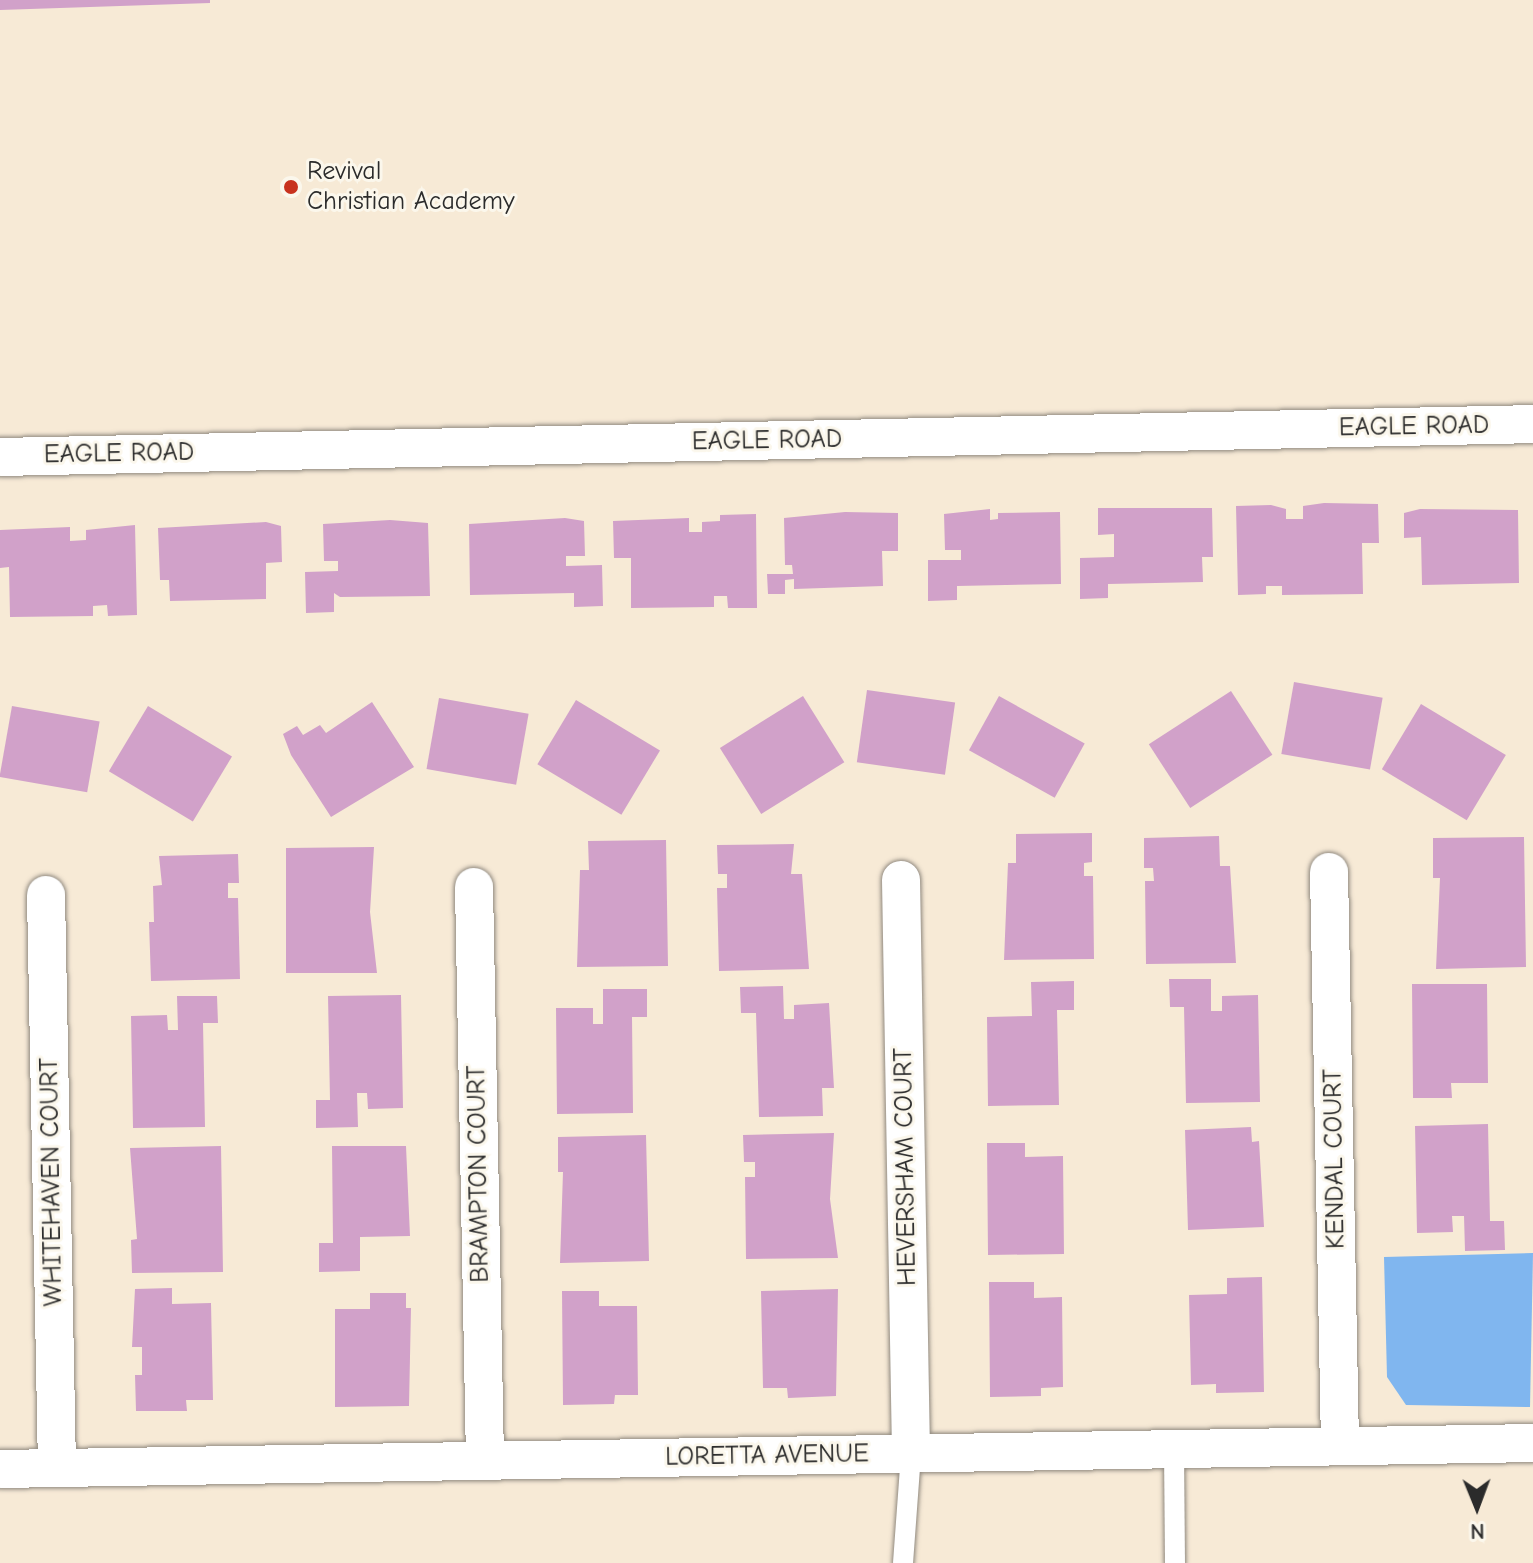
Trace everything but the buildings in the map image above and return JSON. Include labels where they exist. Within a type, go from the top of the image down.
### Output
[{"type":"street","name":"EAGLE ROAD","points":[[0,457],[1533,424]]},
{"type":"street","name":"KENDAL COURT","points":[[1329,872],[1340,1446]]},
{"type":"street","name":"HEVERSHAM COURT","points":[[901,880],[911,1454]]},
{"type":"street","name":"BRAMPTON COURT","points":[[474,887],[485,1461]]},
{"type":"street","name":"WHITEHAVEN COURT","points":[[46,895],[57,1468]]},
{"type":"street","name":"LORETTA AVENUE","points":[[0,1469],[1533,1443]]},
{"type":"lane","points":[[1174,1449],[1175,1563]]},
{"type":"lane","points":[[903,1563],[911,1454]]},
{"type":"water","points":[[1533,1253],[1530,1407],[1406,1405],[1387,1377],[1384,1257]]},
{"type":"place","name":"Revival Christian Academy","points":[[291,187]]}]
